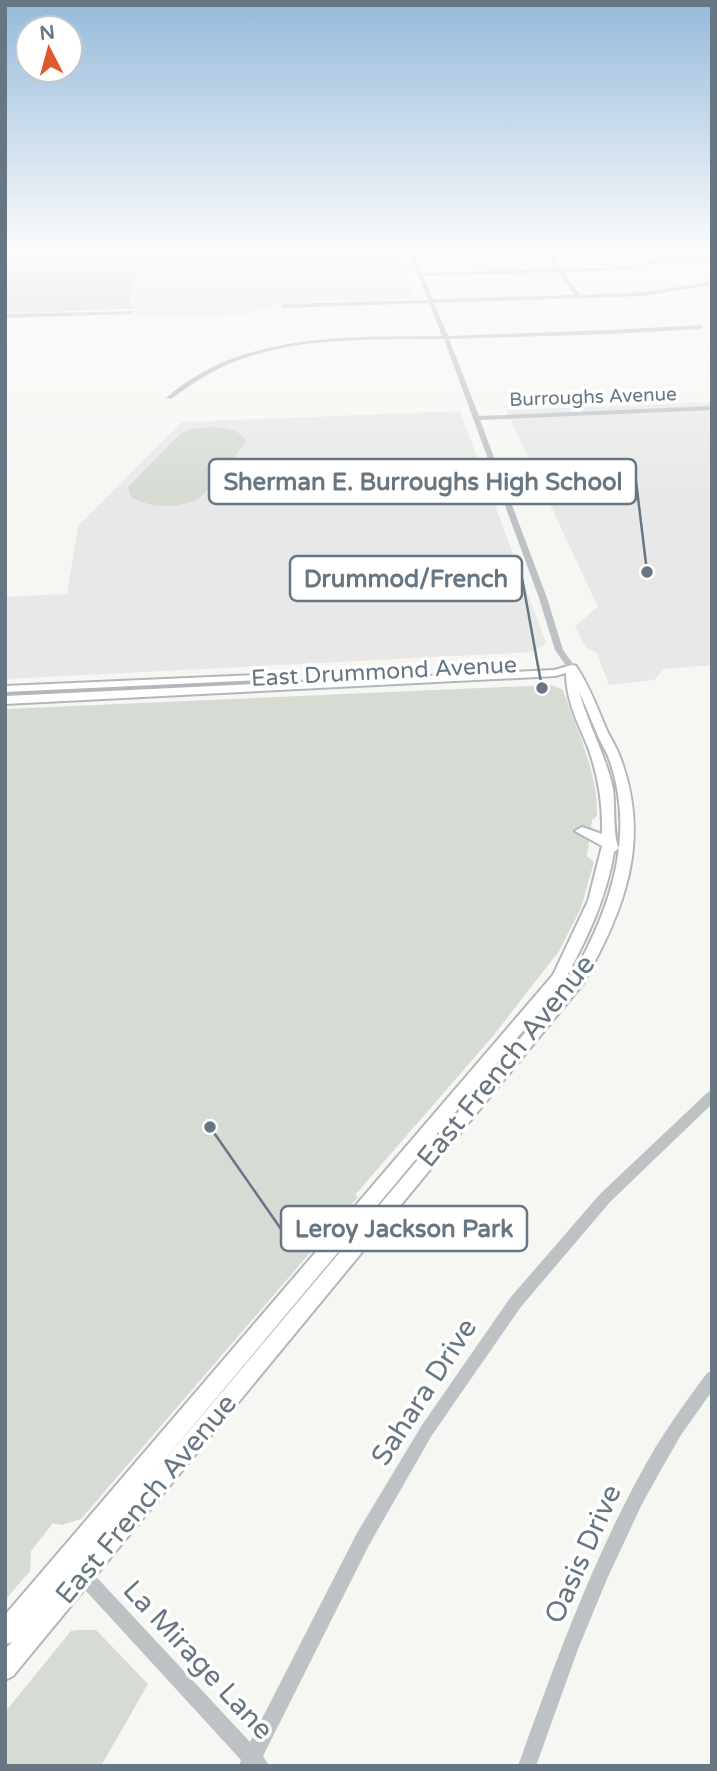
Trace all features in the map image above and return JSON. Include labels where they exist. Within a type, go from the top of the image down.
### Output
[{"type":"street","points":[[443,333],[548,611],[559,650],[572,668]]},
{"type":"street","points":[[169,398],[202,373],[269,349],[333,341],[556,333]]},
{"type":"street","name":"Burroughs Avenue","points":[[476,418],[712,408]]},
{"type":"street","name":"East Drummond Avenue","points":[[5,689],[553,664],[572,668]]},
{"type":"street","name":"East Drummond Avenue","points":[[5,700],[555,673],[572,668]]},
{"type":"street","name":"East French Avenue","points":[[5,1633],[75,1567],[97,1522],[558,979],[592,914],[602,883],[610,829],[606,785],[570,686],[572,668]]},
{"type":"street","name":"East French Avenue","points":[[5,1668],[75,1567],[559,1003],[577,981],[595,951],[612,916],[623,879],[628,843],[627,805],[615,757],[584,685],[572,668]]},
{"type":"street","points":[[582,831],[608,844],[616,856],[595,951]]},
{"type":"street","name":"Sahara Drive","points":[[253,1763],[363,1539],[427,1430],[515,1303],[606,1198],[712,1096]]},
{"type":"street","name":"Oasis Drive","points":[[527,1766],[572,1640],[620,1529],[657,1460],[712,1378]]},
{"type":"street","name":"La Mirage Lane","points":[[75,1567],[253,1763]]},
{"type":"shaded area","points":[[712,402],[712,665],[664,669],[654,680],[609,685],[597,653],[586,648],[575,626],[598,607],[506,410]]},
{"type":"shaded area","points":[[460,411],[546,643],[533,652],[5,679],[5,597],[67,594],[78,526],[182,422]]},
{"type":"shaded area","points":[[209,427],[235,431],[247,441],[205,493],[193,501],[175,506],[156,505],[131,497],[128,487],[180,434]]},
{"type":"shaded area","points":[[551,685],[563,690],[580,736],[594,784],[597,816],[592,820],[587,856],[594,862],[581,908],[559,951],[493,1036],[355,1195],[358,1197],[81,1519],[62,1525],[53,1523],[31,1551],[30,1571],[5,1600],[5,709]]},
{"type":"shaded area","points":[[96,1630],[148,1684],[101,1766],[5,1766],[5,1712],[71,1631]]},
{"type":"building","points":[[611,473],[636,499],[593,504],[570,478]]},
{"type":"place","name":"Sherman E. Burroughs High School","points":[[647,572]]},
{"type":"place","name":"Drummod/French","points":[[542,688]]},
{"type":"place","name":"Leroy Jackson Park","points":[[210,1127]]}]
